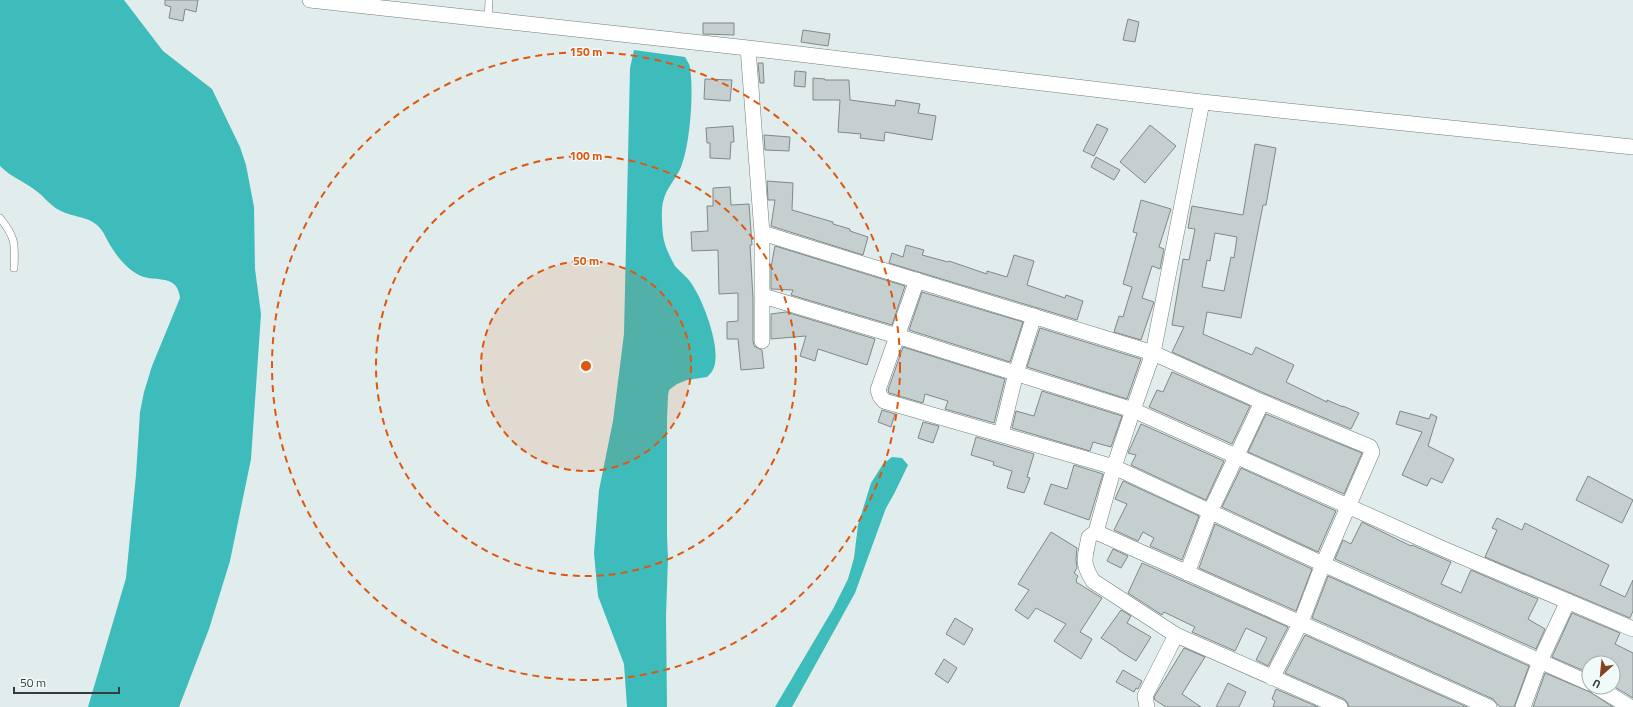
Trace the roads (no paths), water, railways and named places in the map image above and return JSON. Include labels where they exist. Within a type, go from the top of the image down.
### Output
[{"type":"street","points":[[310,0],[748,48],[1202,102],[1633,147]]},
{"type":"street","points":[[748,48],[762,232],[762,341]]},
{"type":"street","points":[[1202,102],[1153,353],[1114,468],[1096,532],[1089,537],[1085,557],[1085,569],[1093,581],[1176,635],[1340,707]]},
{"type":"street","points":[[762,232],[1153,353],[1372,449],[1323,564],[1301,622],[1272,678]]},
{"type":"street","points":[[918,280],[878,390],[884,401],[1114,468],[1323,564],[1581,679]]},
{"type":"street","points":[[763,296],[897,336],[1133,410],[1446,550],[1633,629]]},
{"type":"street","points":[[1001,434],[1016,373],[1034,316]]},
{"type":"street","points":[[1187,573],[1210,512],[1262,402]]},
{"type":"street","points":[[1096,532],[1489,707]]},
{"type":"street","points":[[1523,707],[1540,661],[1568,601]]},
{"type":"street","points":[[1147,707],[1145,696],[1176,635]]},
{"type":"street","points":[[1610,695],[1630,707]]},
{"type":"lane","points":[[488,20],[489,2]]},
{"type":"lane","points":[[0,218],[10,230],[15,245],[14,268]]},
{"type":"water","points":[[0,0],[124,0],[163,51],[212,89],[240,147],[246,165],[254,207],[255,269],[261,314],[251,459],[230,561],[209,629],[179,707],[88,707],[126,578],[136,475],[140,412],[144,392],[152,366],[180,298],[178,290],[174,284],[169,281],[143,277],[133,272],[117,255],[102,230],[97,225],[88,220],[57,209],[38,192],[8,173],[0,166]]},
{"type":"water","points":[[634,50],[685,57],[690,65],[692,90],[687,146],[681,167],[664,197],[662,214],[663,231],[669,255],[675,266],[691,283],[702,303],[713,338],[716,359],[712,371],[707,377],[687,380],[677,384],[669,390],[668,396],[668,558],[666,616],[667,707],[627,707],[624,664],[598,596],[594,553],[599,490],[613,421],[624,334],[630,68]]},
{"type":"water","points":[[892,457],[902,458],[908,465],[886,508],[855,593],[792,707],[775,707],[833,609],[848,579],[854,558],[858,525],[871,483],[883,464]]}]
